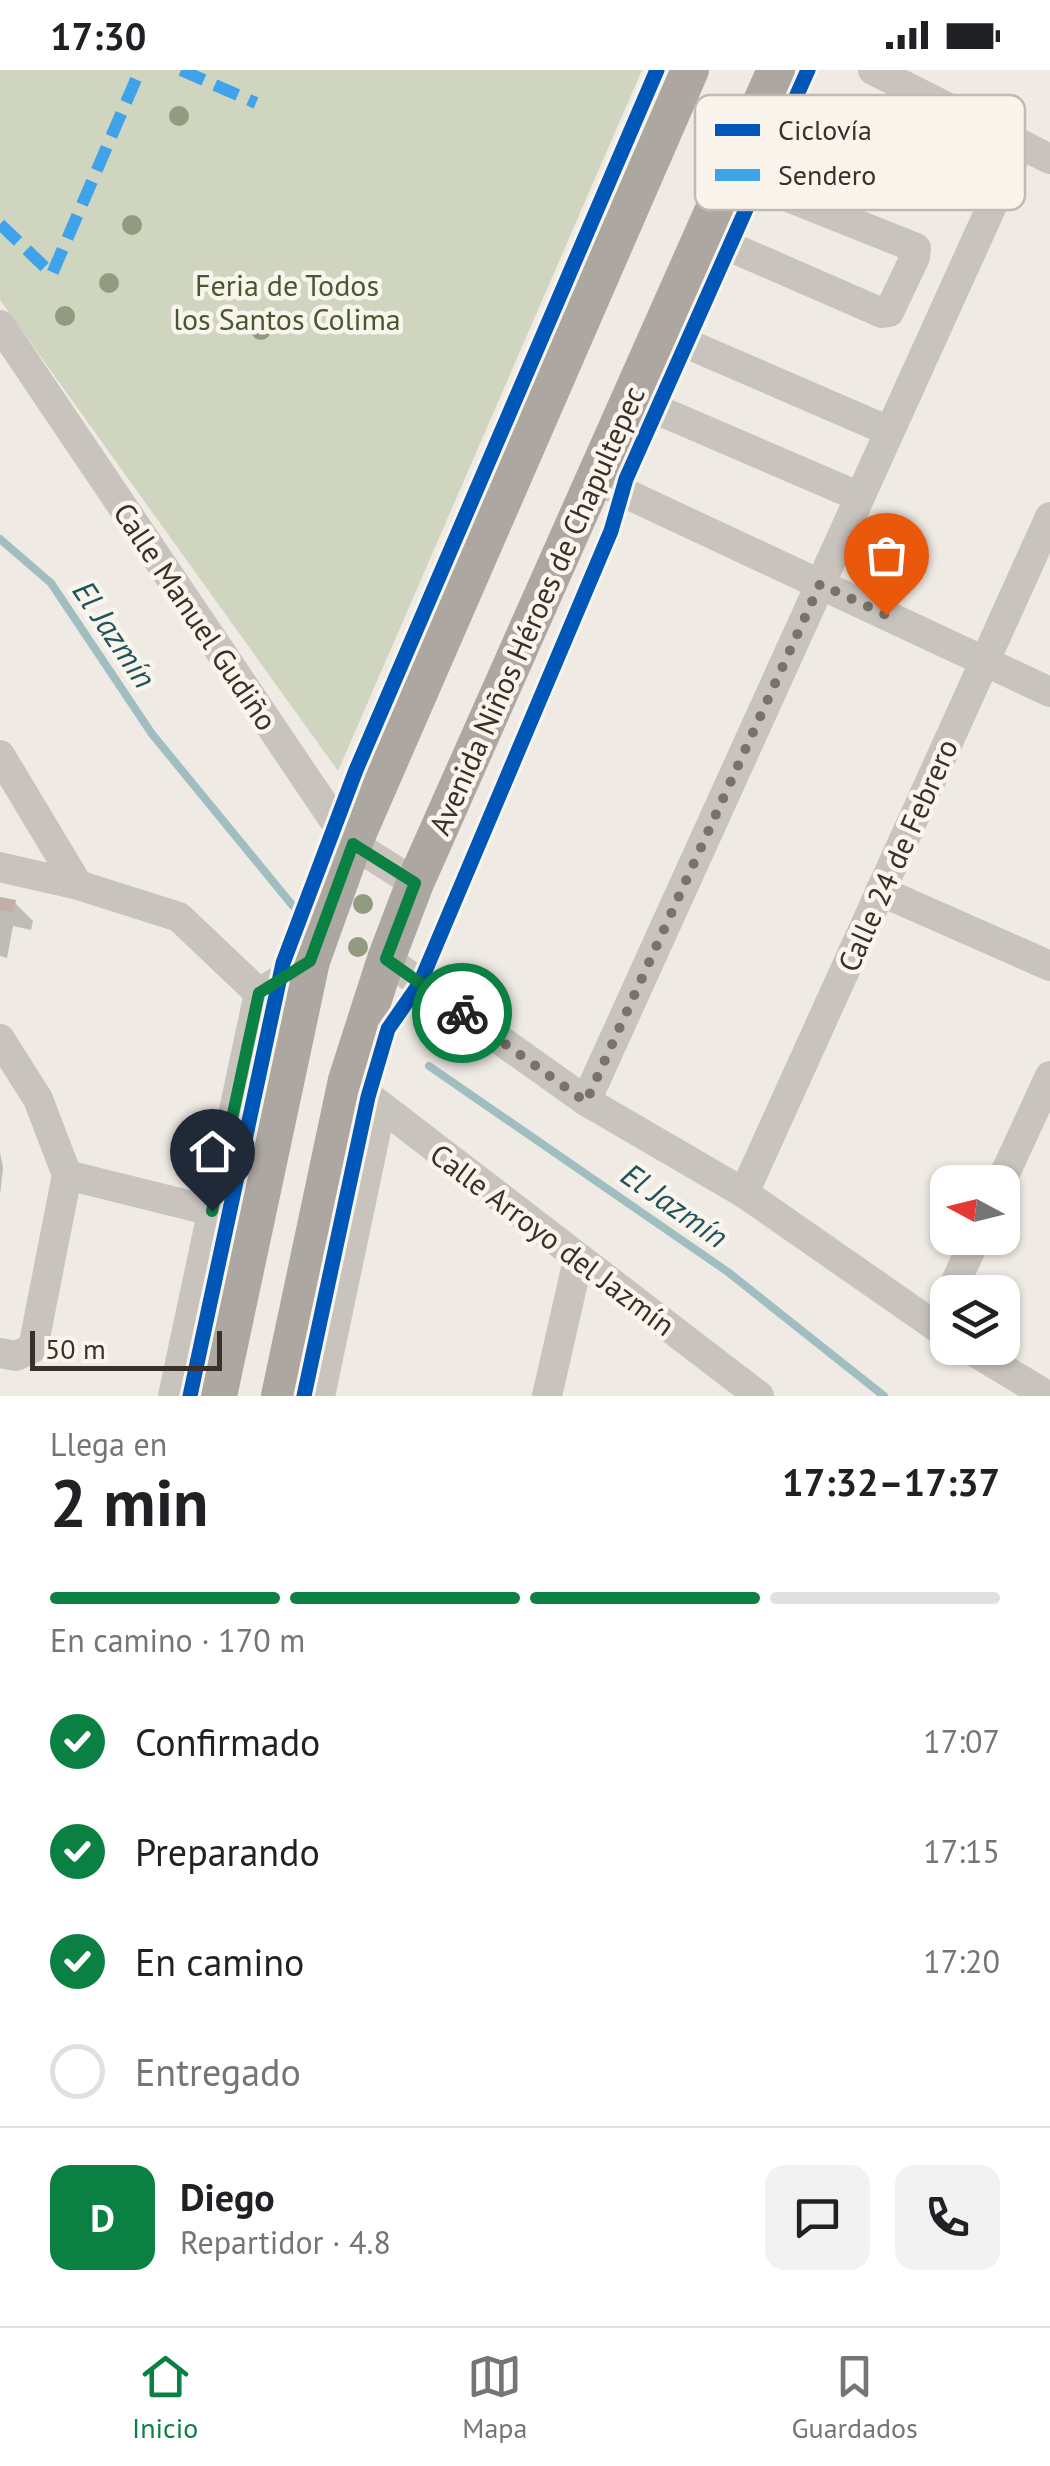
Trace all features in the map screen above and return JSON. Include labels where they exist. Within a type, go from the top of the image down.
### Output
[{"type":"main road","points":[[218,1396],[310,961],[353,844],[690,70]]},
{"type":"main road","name":"Avenida Niños Héroes de Chapultepec","points":[[765,95],[776,70]]},
{"type":"main road","name":"Avenida Niños Héroes de Chapultepec","points":[[280,1396],[347,1080],[386,959],[415,883],[714,210]]},
{"type":"street","points":[[874,70],[923,95]]},
{"type":"street","points":[[1025,146],[1050,159]]},
{"type":"street","points":[[703,234],[882,313],[889,312],[916,256],[916,248],[820,210]]},
{"type":"street","points":[[586,1102],[990,210]]},
{"type":"street","name":"Calle Manuel Gudiño","points":[[0,325],[353,844],[415,883]]},
{"type":"street","points":[[660,332],[889,431]]},
{"type":"street","points":[[630,398],[860,497]]},
{"type":"street","points":[[595,479],[1050,692]]},
{"type":"street","name":"Calle 24 de Febrero","points":[[744,1194],[1050,516]]},
{"type":"street","points":[[0,755],[78,885]]},
{"type":"street","points":[[0,867],[78,885],[179,916],[259,993]]},
{"type":"street","points":[[880,891],[1050,966]]},
{"type":"street","points":[[386,959],[586,1102],[744,1194],[930,1314]]},
{"type":"street","points":[[173,1396],[259,993],[310,961]]},
{"type":"street","points":[[0,1039],[38,1100],[66,1175],[34,1348],[16,1356],[0,1353]]},
{"type":"street","points":[[1010,1165],[1050,1076]]},
{"type":"street","name":"Calle Arroyo del Jazmín","points":[[347,1080],[759,1396]]},
{"type":"street","points":[[320,1396],[381,1107]]},
{"type":"street","points":[[66,1175],[212,1211]]},
{"type":"street","points":[[548,1396],[578,1260]]},
{"type":"street","points":[[996,1365],[1048,1396]]},
{"type":"green space","name":"Feria de Todos los Santos Colima","points":[[0,70],[642,70],[338,771],[0,300]]},
{"type":"building","points":[[0,897],[16,900],[13,913],[0,910]]},
{"type":"waterway","name":"El Jazmín","points":[[0,539],[51,583],[152,734],[293,906]]},
{"type":"waterway","name":"El Jazmín","points":[[429,1066],[728,1272],[884,1396]]},
{"type":"marked path","points":[[0,224],[52,274],[140,70]]},
{"type":"marked path","points":[[181,70],[256,103]]},
{"type":"cycle path","points":[[190,1396],[283,963],[356,770],[657,70]]},
{"type":"cycle path","points":[[797,95],[808,70]]},
{"type":"cycle path","points":[[304,1396],[368,1097],[388,1029],[420,983],[611,531],[626,479],[746,210]]},
{"type":"way so far","points":[[462,1013],[586,1102],[820,584],[886,615]]},
{"type":"route","points":[[212,1211],[259,993],[310,961],[353,844],[415,883],[386,959],[462,1013]]}]
